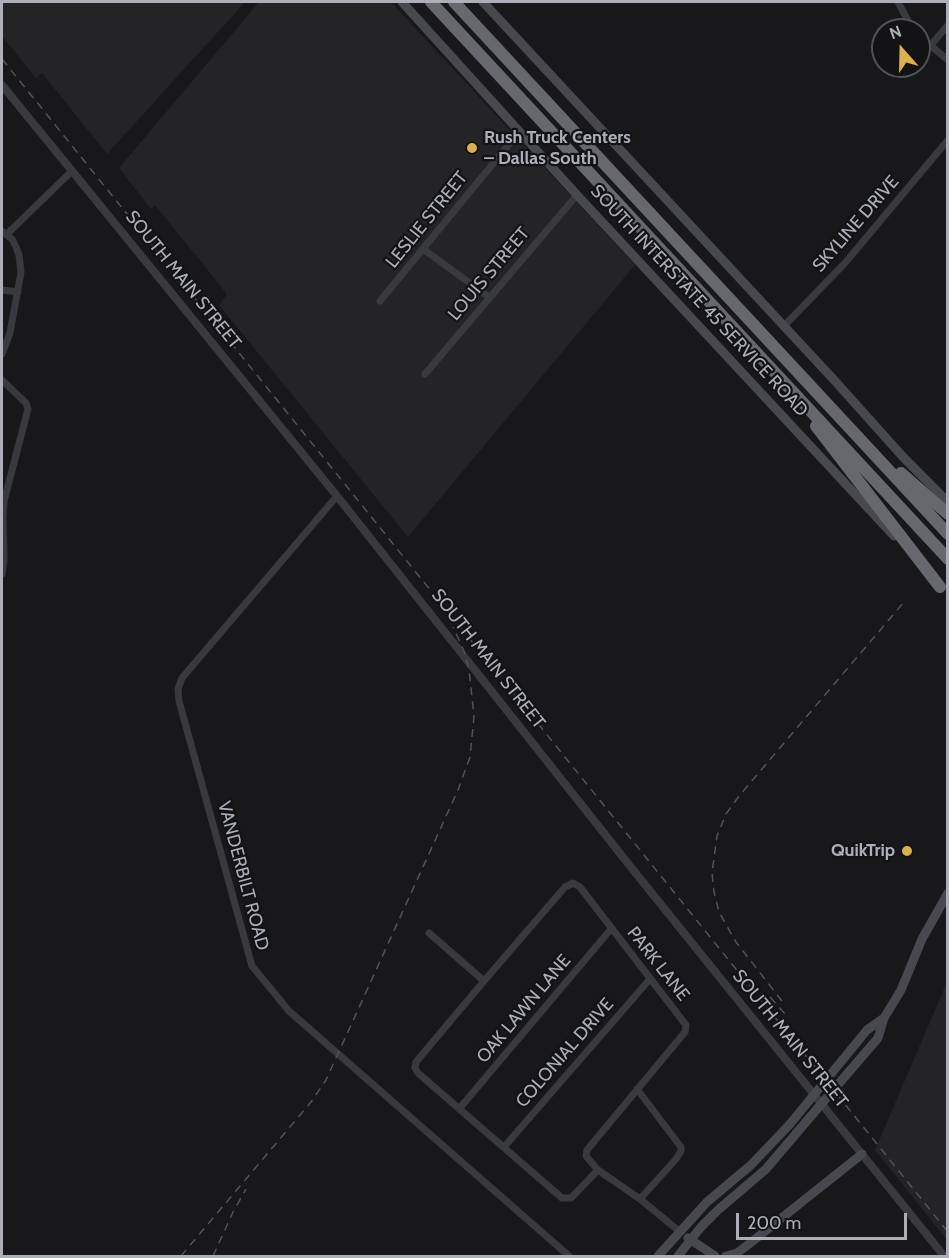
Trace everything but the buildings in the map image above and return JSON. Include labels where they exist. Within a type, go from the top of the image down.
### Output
[{"type":"highway","points":[[431,2],[948,559]]},
{"type":"highway","points":[[454,2],[948,534]]},
{"type":"highway","points":[[813,414],[816,428],[944,591]]},
{"type":"highway","points":[[852,431],[948,514]]},
{"type":"main road","name":"SOUTH INTERSTATE 45 SERVICE ROAD","points":[[402,2],[519,132],[795,427],[944,591]]},
{"type":"main road","points":[[483,2],[904,458],[948,502]]},
{"type":"main road","points":[[678,1257],[724,1203],[766,1169],[878,1038],[884,1018],[891,1008],[922,939],[948,893]]},
{"type":"main road","points":[[658,1257],[707,1202],[751,1165],[790,1124],[867,1029],[884,1018]]},
{"type":"main road","points":[[726,1257],[737,1253],[749,1244],[862,1154]]},
{"type":"main road","points":[[679,1231],[716,1257]]},
{"type":"street","points":[[898,2],[907,18]]},
{"type":"street","points":[[931,45],[948,25]]},
{"type":"street","points":[[931,47],[948,60]]},
{"type":"street","name":"SOUTH MAIN STREET","points":[[2,85],[337,496],[944,1257]]},
{"type":"street","name":"LESLIE STREET","points":[[380,300],[519,132]]},
{"type":"street","name":"SKYLINE DRIVE","points":[[784,326],[844,263],[948,140]]},
{"type":"street","points":[[2,354],[10,333],[21,263],[16,247],[4,232],[72,171]]},
{"type":"street","name":"LOUIS STREET","points":[[425,374],[577,195]]},
{"type":"street","points":[[423,249],[489,297]]},
{"type":"street","points":[[2,290],[18,292]]},
{"type":"street","points":[[2,380],[21,398],[28,409],[4,501],[2,574]]},
{"type":"street","name":"VANDERBILT ROAD","points":[[337,496],[182,678],[178,689],[179,701],[252,966],[289,1011],[569,1257]]},
{"type":"street","name":"PARK LANE","points":[[573,882],[580,887],[650,979],[687,1028],[587,1150],[587,1160],[598,1170],[577,1194],[566,1200],[415,1068],[416,1062],[484,981],[573,882]]},
{"type":"street","name":"OAK LAWN LANE","points":[[459,1108],[611,929]]},
{"type":"street","points":[[429,933],[484,981]]},
{"type":"street","name":"COLONIAL DRIVE","points":[[504,1148],[650,979]]},
{"type":"street","points":[[637,1089],[679,1142],[681,1151],[640,1198]]},
{"type":"street","points":[[598,1170],[640,1198],[679,1231]]},
{"type":"shaded area","points":[[2,2],[245,2],[107,154],[42,73],[36,78],[2,36]]},
{"type":"shaded area","points":[[259,2],[391,2],[635,265],[408,537],[219,305],[227,294],[155,205],[151,209],[119,168]]},
{"type":"shaded area","points":[[947,982],[947,1240],[875,1150]]},
{"type":"railway","points":[[2,59],[948,1232]]},
{"type":"railway","points":[[782,1001],[736,942],[719,912],[712,873],[717,836],[726,814],[739,796],[904,602]]},
{"type":"railway","points":[[181,1256],[311,1102],[326,1080],[458,790],[470,757],[474,716],[469,669],[453,627]]},
{"type":"railway","points":[[770,997],[786,1015]]},
{"type":"railway","points":[[213,1256],[246,1189]]},
{"type":"place","name":"Rush Truck Centers – Dallas South","points":[[472,148]]},
{"type":"place","name":"QuikTrip","points":[[907,851]]}]
